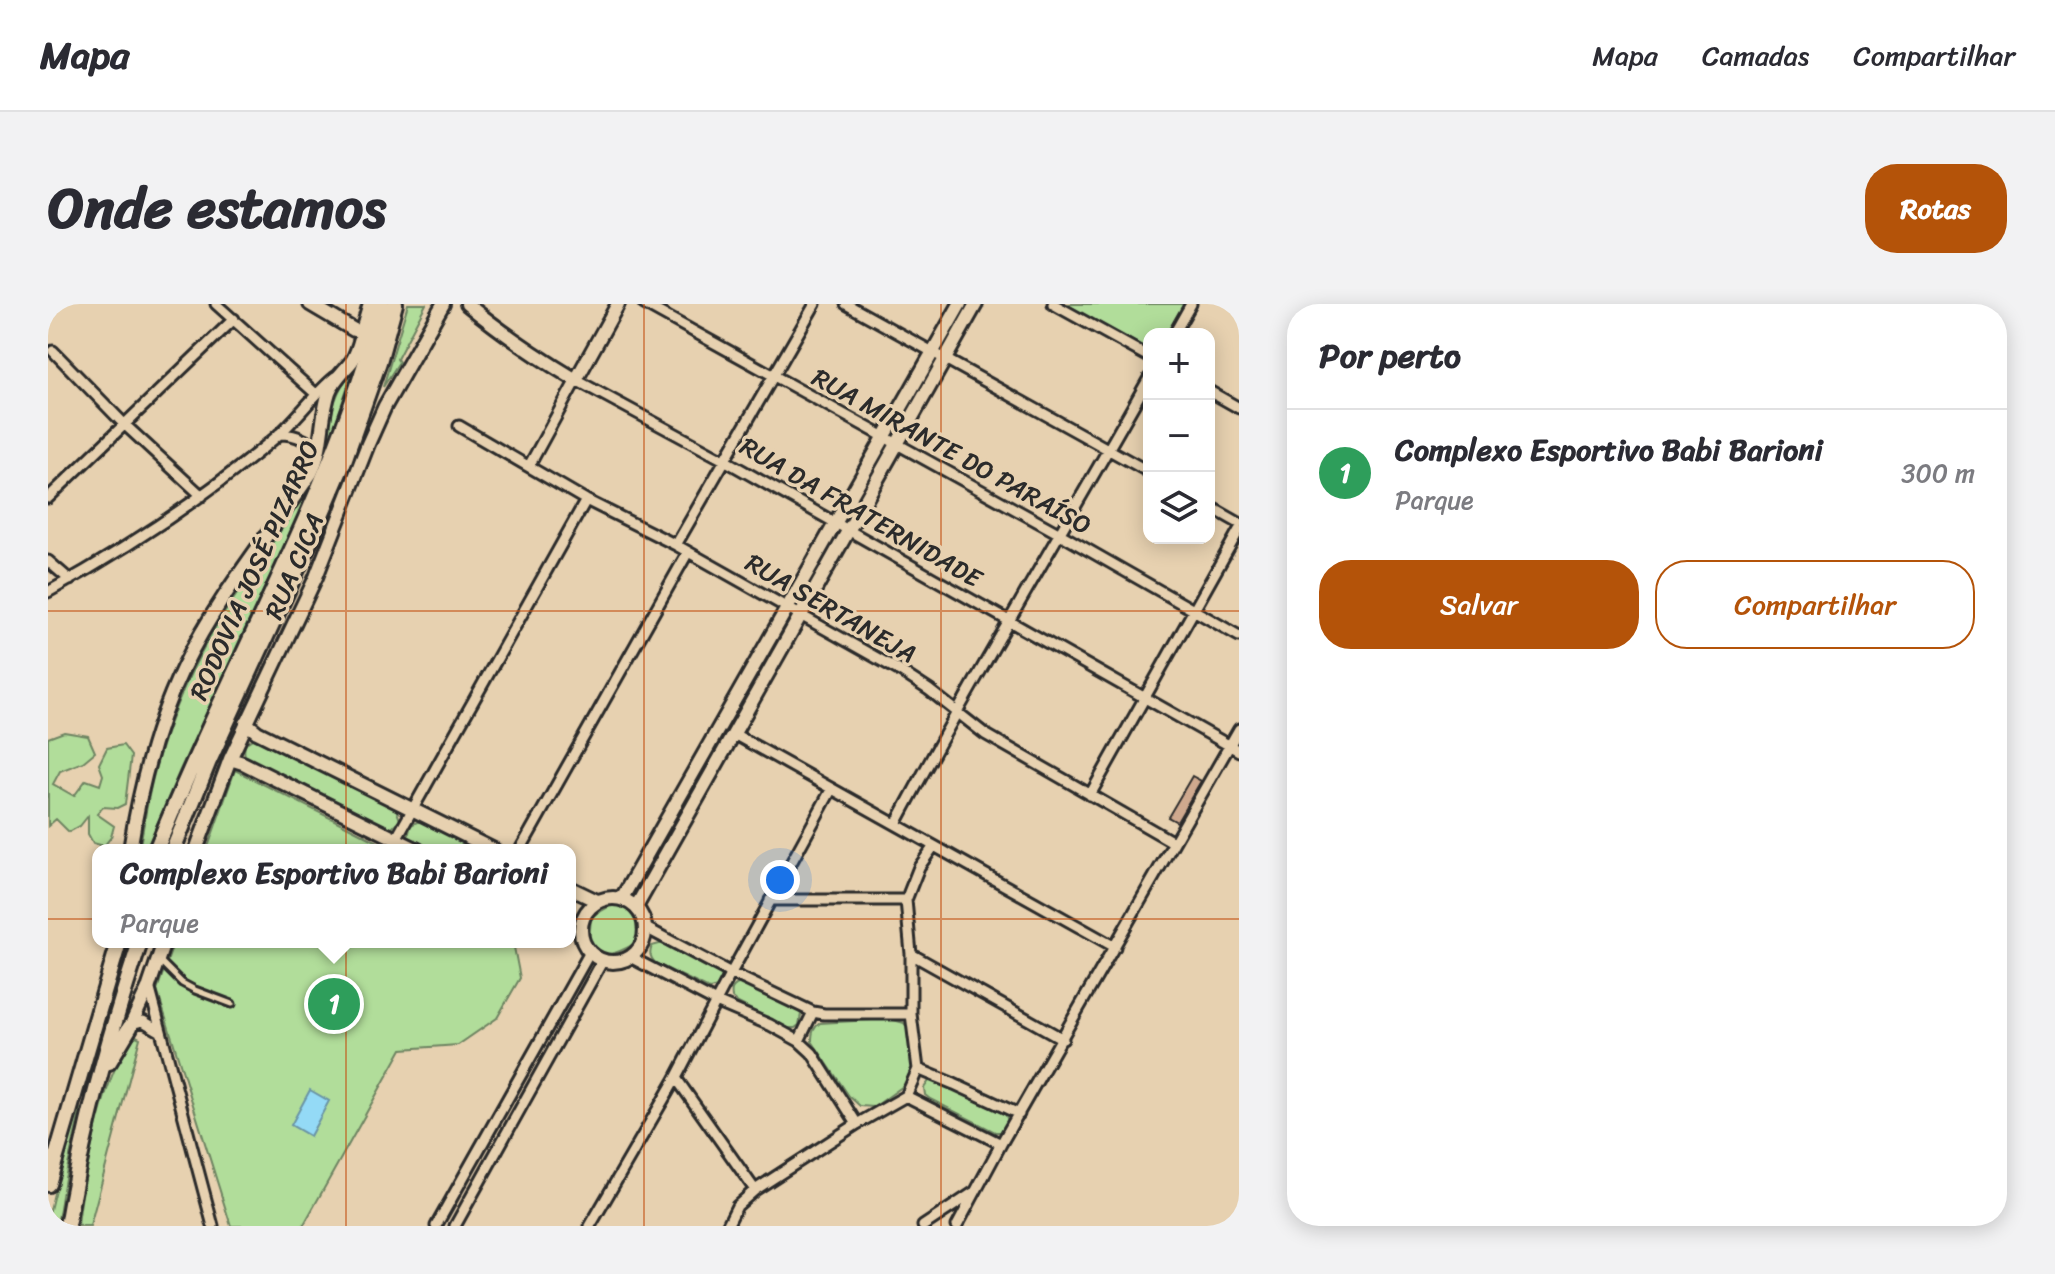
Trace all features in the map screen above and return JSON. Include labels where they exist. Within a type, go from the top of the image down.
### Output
[{"type":"main road","points":[[363,331],[371,304]]},
{"type":"main road","name":"RODOVIA JOSÉ PIZARRO","points":[[159,844],[297,541],[324,461],[355,395],[382,304]]},
{"type":"main road","name":"RODOVIA JOSÉ PIZARRO","points":[[175,844],[209,761],[319,521],[370,387],[395,304]]},
{"type":"main road","points":[[48,1184],[117,948]]},
{"type":"main road","points":[[67,1226],[74,1182],[100,1076],[138,948]]},
{"type":"main road","points":[[100,1076],[130,1027]]},
{"type":"street","points":[[131,844],[143,776],[155,734],[184,666],[206,626],[305,483],[324,461],[322,398],[216,304]]},
{"type":"street","points":[[48,592],[142,537],[202,496],[322,398],[354,358],[363,331],[354,330],[310,304]]},
{"type":"street","name":"RUA CICA","points":[[198,844],[230,759],[316,577],[376,425],[443,304]]},
{"type":"street","name":"RUA DA FRATERNIDADE","points":[[467,304],[498,331],[576,380],[836,522],[1234,748]]},
{"type":"street","points":[[529,466],[618,304]]},
{"type":"street","name":"RUA MIRANTE DO PARAÍSO","points":[[644,304],[1239,636]]},
{"type":"street","points":[[676,545],[815,304]]},
{"type":"street","points":[[846,304],[1143,469]]},
{"type":"street","points":[[622,898],[960,304]]},
{"type":"street","points":[[636,907],[976,304]]},
{"type":"street","points":[[1053,304],[1143,354]]},
{"type":"street","points":[[1177,328],[1191,304]]},
{"type":"street","points":[[48,498],[234,319]]},
{"type":"street","points":[[53,351],[124,424],[202,496]]},
{"type":"street","points":[[896,824],[956,711],[1143,389]]},
{"type":"street","points":[[1215,394],[1239,408]]},
{"type":"street","name":"RUA SERTANEJA","points":[[459,426],[586,500],[676,545],[900,671],[985,734],[1173,842]]},
{"type":"street","points":[[279,434],[295,435],[305,440],[324,461]]},
{"type":"street","points":[[396,839],[586,500]]},
{"type":"street","points":[[1215,509],[1239,523]]},
{"type":"street","points":[[1090,795],[1239,530]]},
{"type":"street","points":[[523,844],[688,552]]},
{"type":"street","points":[[48,561],[70,580]]},
{"type":"street","points":[[246,723],[257,732],[482,844]]},
{"type":"street","points":[[957,1226],[1173,842],[1234,748],[1239,729]]},
{"type":"street","points":[[734,734],[1115,947]]},
{"type":"street","points":[[230,759],[406,844]]},
{"type":"street","points":[[590,1226],[676,1078],[831,790]]},
{"type":"street","points":[[727,1226],[737,1206],[755,1190],[906,1096],[918,1069],[911,1014],[911,954],[906,900],[919,867],[934,846]]},
{"type":"street","points":[[576,891],[597,901]]},
{"type":"street","points":[[622,898],[636,907],[644,920],[646,928],[642,945],[621,961],[603,960],[590,952],[576,930],[597,901],[622,898]]},
{"type":"street","points":[[770,900],[906,900]]},
{"type":"street","points":[[646,928],[813,1012],[911,1014]]},
{"type":"street","points":[[130,1027],[162,948]]},
{"type":"street","points":[[436,1226],[590,952]]},
{"type":"street","points":[[911,954],[1063,1039]]},
{"type":"street","points":[[630,957],[799,1041],[812,1053],[857,1124]]},
{"type":"street","points":[[455,1226],[603,960]]},
{"type":"street","points":[[149,986],[213,1226]]},
{"type":"street","points":[[799,1041],[813,1012]]},
{"type":"street","points":[[130,1027],[143,1021],[160,1031]]},
{"type":"street","points":[[918,1069],[1019,1114]]},
{"type":"street","points":[[676,1078],[755,1190]]},
{"type":"street","points":[[906,1096],[1001,1144]]},
{"type":"street","points":[[923,1226],[976,1191]]},
{"type":"lane","points":[[158,959],[182,983],[232,1004]]},
{"type":"green space","points":[[408,304],[426,304],[397,359],[399,362],[383,387]]},
{"type":"green space","points":[[1066,304],[1184,304],[1170,328],[1143,328],[1143,347]]},
{"type":"green space","points":[[350,375],[333,431],[336,433],[298,526],[267,583],[149,844],[140,844],[158,759],[184,688],[210,636],[319,466],[333,407]]},
{"type":"green space","points":[[64,732],[88,736],[95,752],[83,762],[60,771],[53,784],[74,796],[86,780],[100,785],[103,775],[99,764],[107,748],[123,745],[131,756],[125,804],[117,808],[103,807],[97,814],[114,826],[106,844],[93,843],[88,834],[88,816],[80,826],[69,832],[56,819],[48,826],[48,738]]},
{"type":"green space","points":[[256,739],[396,809],[400,820],[391,829],[385,829],[253,762],[245,756],[244,750],[247,742]]},
{"type":"green space","points":[[235,770],[382,844],[209,844]]},
{"type":"green space","points":[[422,822],[467,844],[416,844],[408,836],[411,825]]},
{"type":"green space","points":[[620,904],[636,916],[637,940],[625,949],[605,955],[595,950],[590,940],[591,917]]},
{"type":"green space","points":[[663,943],[717,970],[721,973],[721,983],[709,989],[655,963],[650,955],[652,946]]},
{"type":"green space","points":[[172,948],[514,948],[520,978],[497,1018],[458,1045],[402,1049],[303,1226],[231,1226],[157,990]]},
{"type":"green space","points":[[738,984],[745,984],[796,1009],[801,1014],[799,1025],[788,1028],[738,1003],[732,998],[732,993]]},
{"type":"green space","points":[[890,1019],[904,1023],[910,1030],[913,1075],[910,1081],[874,1107],[860,1106],[849,1096],[812,1041],[813,1031],[820,1023]]},
{"type":"green space","points":[[136,1036],[140,1038],[90,1226],[78,1226],[84,1183],[105,1096],[125,1049]]},
{"type":"green space","points":[[937,1080],[1005,1113],[1009,1124],[1003,1132],[995,1132],[930,1099],[925,1095],[924,1088],[929,1081]]},
{"type":"green space","points":[[81,1109],[57,1226],[48,1226],[56,1185],[78,1110]]},
{"type":"water","points":[[310,1090],[329,1101],[310,1136],[291,1125]]},
{"type":"building","points":[[1192,776],[1201,781],[1177,822],[1168,817]]},
{"type":"place","name":"Complexo Esportivo Babi Barioni","points":[[334,1004]]}]
